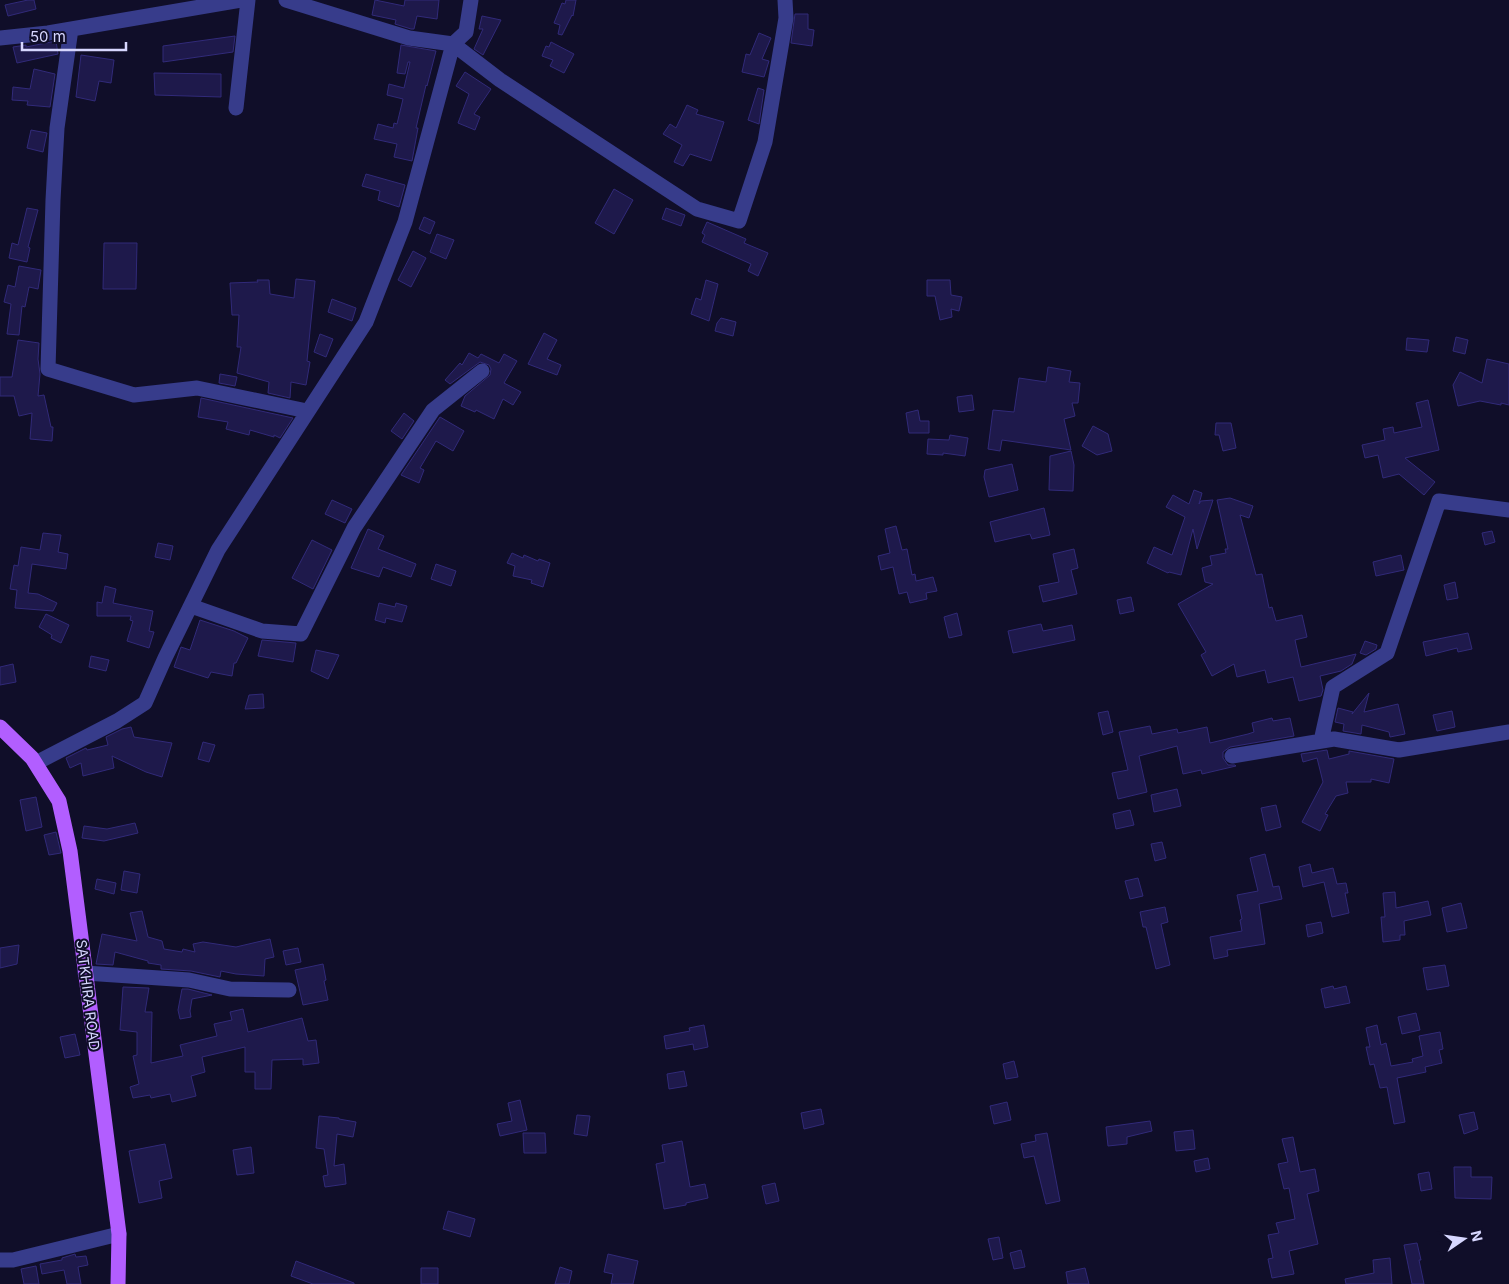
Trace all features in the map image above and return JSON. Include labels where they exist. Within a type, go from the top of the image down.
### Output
[{"type":"main road","name":"SATKHIRA ROAD","points":[[0,727],[36,763],[59,802],[70,851],[119,1234],[118,1284]]},
{"type":"street","points":[[0,38],[72,29],[241,0]]},
{"type":"street","points":[[236,108],[248,0]]},
{"type":"street","points":[[286,0],[409,38],[453,44],[500,80],[697,209],[739,221],[765,142],[786,18],[785,0]]},
{"type":"street","points":[[36,763],[117,721],[145,703],[218,550],[366,322],[405,222],[453,44],[466,32],[471,0]]},
{"type":"street","points":[[72,29],[57,128],[52,200],[48,369],[134,395],[197,388],[307,411]]},
{"type":"street","points":[[191,606],[262,631],[301,634],[354,528],[433,410],[482,371]]},
{"type":"street","points":[[1321,741],[1333,687],[1387,653],[1439,501],[1509,510]]},
{"type":"street","points":[[1232,756],[1334,739],[1399,750],[1509,732]]},
{"type":"street","points":[[85,972],[189,980],[230,989],[289,990]]},
{"type":"street","points":[[0,1260],[13,1260],[119,1234]]},
{"type":"building","points":[[34,0],[36,9],[8,16],[5,5]]},
{"type":"building","points":[[375,0],[404,6],[405,0],[439,0],[437,19],[417,16],[414,29],[411,29],[395,24],[396,20],[372,15]]},
{"type":"building","points":[[566,0],[576,0],[573,16],[562,35],[558,34],[560,25],[554,23],[562,3],[565,4]]},
{"type":"building","points":[[795,14],[808,14],[808,29],[814,30],[812,46],[791,43]]},
{"type":"building","points":[[482,16],[501,20],[483,55],[474,49],[483,29],[479,29]]},
{"type":"building","points":[[759,33],[771,38],[762,59],[769,61],[764,77],[742,72],[746,54],[750,55]]},
{"type":"building","points":[[235,36],[233,52],[163,62],[163,46]]},
{"type":"building","points":[[56,41],[58,54],[17,63],[13,47],[26,45],[26,47]]},
{"type":"building","points":[[551,42],[574,54],[564,73],[550,66],[553,60],[542,56],[546,46],[549,47]]},
{"type":"building","points":[[401,45],[436,51],[416,128],[418,128],[412,161],[394,157],[397,144],[374,139],[378,124],[393,128],[394,123],[397,124],[403,99],[387,95],[389,84],[404,88],[410,62],[408,62],[405,74],[397,73]]},
{"type":"building","points":[[81,55],[114,60],[111,83],[99,81],[95,101],[76,97]]},
{"type":"building","points":[[34,69],[55,74],[50,107],[27,105],[28,101],[12,100],[13,87],[30,89]]},
{"type":"building","points":[[465,72],[491,89],[474,114],[480,117],[475,130],[458,123],[469,94],[456,86]]},
{"type":"building","points":[[154,73],[221,74],[221,97],[155,95]]},
{"type":"building","points":[[758,88],[764,90],[759,124],[748,120]]},
{"type":"building","points":[[687,105],[698,110],[696,114],[724,122],[711,161],[690,154],[683,166],[674,162],[682,145],[663,134],[670,124],[676,128]]},
{"type":"building","points":[[31,130],[47,133],[43,152],[27,148]]},
{"type":"building","points":[[366,174],[405,185],[399,207],[378,200],[380,191],[362,186]]},
{"type":"building","points":[[614,189],[633,200],[614,234],[595,223]]},
{"type":"building","points":[[27,208],[38,210],[28,247],[30,248],[27,262],[9,258],[12,243],[18,245]]},
{"type":"building","points":[[666,208],[685,215],[681,226],[662,219]]},
{"type":"building","points":[[424,217],[435,222],[430,234],[419,229]]},
{"type":"building","points":[[707,222],[746,239],[744,243],[768,253],[758,276],[748,271],[751,264],[702,242],[705,235],[702,233]]},
{"type":"building","points":[[437,234],[454,240],[446,259],[430,252]]},
{"type":"building","points":[[104,243],[137,243],[136,289],[103,289]]},
{"type":"building","points":[[413,251],[426,258],[411,287],[398,280]]},
{"type":"building","points":[[19,266],[41,270],[38,289],[29,287],[25,307],[22,306],[19,335],[7,334],[11,304],[4,302],[8,285],[15,287]]},
{"type":"building","points":[[296,279],[315,281],[307,361],[310,362],[306,385],[291,382],[290,398],[268,393],[269,382],[237,373],[241,347],[237,347],[239,315],[232,315],[230,283],[269,280],[270,294],[294,298]]},
{"type":"building","points":[[706,280],[718,284],[709,321],[691,314],[696,298],[701,300]]},
{"type":"building","points":[[927,280],[950,280],[951,295],[962,297],[959,311],[951,309],[952,317],[940,320],[935,296],[927,296]]},
{"type":"building","points":[[332,299],[356,308],[352,321],[328,312]]},
{"type":"building","points":[[721,318],[736,322],[733,336],[715,331],[717,323]]},
{"type":"building","points":[[544,333],[557,340],[547,359],[561,365],[557,375],[528,364]]},
{"type":"building","points":[[320,334],[333,339],[326,357],[314,352]]},
{"type":"building","points":[[1456,337],[1468,340],[1465,354],[1453,351]]},
{"type":"building","points":[[1407,338],[1429,340],[1427,352],[1406,350]]},
{"type":"building","points":[[18,340],[39,343],[38,359],[40,374],[38,396],[44,395],[51,427],[53,427],[52,441],[30,439],[32,413],[19,416],[14,396],[0,396],[0,377],[12,377]]},
{"type":"building","points":[[469,353],[478,358],[481,354],[499,363],[504,354],[517,361],[504,383],[521,392],[513,405],[503,399],[494,419],[476,410],[475,412],[461,406],[465,396],[490,375],[491,369],[489,365],[480,362],[450,384],[445,380],[460,363],[462,365]]},
{"type":"building","points":[[1487,359],[1509,364],[1509,405],[1480,401],[1458,406],[1453,385],[1460,372],[1482,383]]},
{"type":"building","points":[[1048,367],[1071,371],[1069,382],[1080,383],[1078,403],[1072,403],[1075,416],[1064,419],[1071,450],[1002,440],[1000,451],[988,449],[993,410],[1014,412],[1019,378],[1046,382]]},
{"type":"building","points":[[220,374],[237,377],[235,386],[219,383]]},
{"type":"building","points":[[972,395],[974,410],[959,412],[957,397]]},
{"type":"building","points":[[201,398],[293,418],[280,438],[250,430],[249,435],[226,429],[228,422],[198,417]]},
{"type":"building","points":[[1428,400],[1439,450],[1405,458],[1435,482],[1424,495],[1399,474],[1383,478],[1378,455],[1365,458],[1362,445],[1385,440],[1383,429],[1393,427],[1394,433],[1422,427],[1416,403]]},
{"type":"building","points":[[918,410],[920,421],[929,421],[929,433],[909,433],[906,413]]},
{"type":"building","points":[[404,413],[414,421],[402,439],[391,431]]},
{"type":"building","points":[[440,417],[464,431],[453,451],[436,441],[420,468],[424,470],[419,483],[401,475]]},
{"type":"building","points":[[1216,423],[1231,423],[1236,448],[1223,451],[1219,435],[1215,435]]},
{"type":"building","points":[[1093,426],[1108,434],[1112,451],[1097,455],[1082,446]]},
{"type":"building","points":[[950,435],[968,438],[965,456],[943,453],[943,455],[927,454],[928,439],[949,440]]},
{"type":"building","points":[[1071,451],[1074,465],[1073,491],[1049,490],[1050,456]]},
{"type":"building","points":[[1012,464],[1018,490],[989,497],[984,477],[985,470]]},
{"type":"building","points":[[1194,490],[1202,493],[1199,504],[1201,501],[1213,500],[1197,549],[1193,529],[1181,575],[1168,573],[1147,563],[1154,547],[1172,555],[1185,517],[1166,507],[1173,495],[1189,504]]},
{"type":"building","points":[[1230,498],[1253,506],[1249,518],[1240,515],[1256,575],[1262,574],[1269,608],[1272,607],[1276,621],[1302,615],[1307,637],[1295,640],[1301,667],[1356,654],[1352,664],[1341,671],[1320,676],[1323,690],[1321,696],[1299,701],[1293,677],[1268,683],[1265,670],[1237,677],[1234,664],[1212,676],[1201,655],[1206,652],[1178,604],[1213,584],[1205,582],[1202,568],[1212,565],[1210,556],[1226,553],[1225,549],[1228,549],[1217,500]]},
{"type":"building","points":[[332,500],[352,509],[345,523],[325,514]]},
{"type":"building","points":[[1044,508],[1050,535],[1032,539],[1030,534],[995,542],[990,522]]},
{"type":"building","points":[[896,526],[902,550],[907,549],[912,575],[915,574],[916,581],[933,577],[937,591],[926,593],[927,599],[910,603],[907,592],[899,594],[893,567],[881,570],[878,556],[890,553],[885,529]]},
{"type":"building","points":[[368,529],[384,536],[378,549],[416,564],[411,577],[383,567],[379,577],[351,568]]},
{"type":"building","points":[[1492,531],[1495,542],[1485,545],[1482,533]]},
{"type":"building","points":[[43,533],[61,535],[58,552],[68,554],[66,569],[32,564],[28,593],[38,594],[57,603],[53,611],[15,608],[17,590],[10,589],[14,565],[18,566],[21,547],[40,550]]},
{"type":"building","points":[[312,540],[332,550],[313,589],[292,578]]},
{"type":"building","points":[[158,543],[173,546],[170,560],[155,557]]},
{"type":"building","points":[[1074,549],[1078,568],[1071,570],[1077,594],[1043,602],[1039,586],[1059,582],[1053,554]]},
{"type":"building","points":[[512,553],[523,558],[524,555],[538,561],[539,559],[550,563],[543,587],[531,583],[532,580],[513,576],[515,566],[507,563]]},
{"type":"building","points":[[1401,555],[1404,570],[1376,576],[1373,562]]},
{"type":"building","points":[[436,564],[456,571],[451,586],[431,579]]},
{"type":"building","points":[[1455,582],[1458,598],[1447,600],[1444,585]]},
{"type":"building","points":[[105,586],[116,589],[113,603],[153,611],[149,631],[154,632],[149,648],[127,641],[133,621],[130,620],[131,616],[97,616],[97,602],[102,603]]},
{"type":"building","points":[[1131,597],[1134,611],[1120,614],[1117,600]]},
{"type":"building","points":[[379,603],[395,607],[396,603],[407,606],[402,622],[386,618],[385,623],[375,620]]},
{"type":"building","points":[[957,613],[962,635],[949,638],[944,617]]},
{"type":"building","points":[[46,614],[69,625],[61,643],[51,638],[52,635],[39,627]]},
{"type":"building","points":[[200,620],[234,631],[248,638],[236,663],[234,663],[232,676],[211,672],[208,678],[174,667],[181,647],[190,650]]},
{"type":"building","points":[[1041,624],[1043,631],[1072,625],[1075,640],[1013,653],[1008,631]]},
{"type":"building","points":[[1468,633],[1472,649],[1458,652],[1457,648],[1426,656],[1423,642]]},
{"type":"building","points":[[262,640],[296,643],[293,662],[258,656]]},
{"type":"building","points":[[1365,641],[1377,645],[1376,649],[1366,655],[1360,653]]},
{"type":"building","points":[[316,650],[339,655],[328,679],[311,671]]},
{"type":"building","points":[[91,656],[109,660],[106,671],[89,667]]},
{"type":"building","points":[[13,664],[16,682],[0,685],[0,667]]},
{"type":"building","points":[[1369,693],[1364,712],[1398,704],[1405,734],[1390,737],[1389,732],[1362,725],[1361,734],[1343,731],[1344,724],[1335,722],[1338,708],[1353,712],[1352,714]]},
{"type":"building","points":[[263,694],[264,708],[245,709],[249,695]]},
{"type":"building","points":[[1108,711],[1113,732],[1103,735],[1098,713]]},
{"type":"building","points":[[1452,711],[1455,727],[1437,731],[1433,715]]},
{"type":"building","points":[[1272,718],[1273,721],[1290,718],[1294,736],[1230,747],[1223,752],[1223,758],[1228,765],[1236,766],[1202,774],[1201,770],[1183,774],[1177,746],[1139,756],[1147,792],[1118,799],[1112,773],[1128,770],[1119,732],[1150,726],[1152,734],[1177,729],[1178,733],[1207,727],[1210,743],[1254,732],[1252,723]]},
{"type":"building","points":[[131,727],[134,737],[172,743],[162,777],[146,772],[112,756],[114,768],[83,776],[81,763],[70,768],[66,758],[86,748],[87,750],[108,745],[106,737]]},
{"type":"building","points":[[203,742],[215,745],[209,762],[198,759]]},
{"type":"building","points":[[1327,750],[1329,759],[1349,754],[1349,751],[1394,759],[1389,783],[1371,779],[1371,782],[1346,782],[1348,793],[1336,796],[1325,814],[1328,815],[1320,831],[1302,822],[1323,782],[1317,758],[1303,762],[1301,754]]},
{"type":"building","points":[[1177,789],[1181,806],[1154,812],[1151,795]]},
{"type":"building","points":[[36,797],[42,827],[26,831],[20,800]]},
{"type":"building","points":[[1276,805],[1281,827],[1266,831],[1261,808]]},
{"type":"building","points":[[1130,810],[1134,825],[1116,829],[1113,814]]},
{"type":"building","points":[[135,823],[138,833],[104,841],[82,838],[84,826],[107,829]]},
{"type":"building","points":[[56,832],[61,853],[49,855],[44,835]]},
{"type":"building","points":[[1162,842],[1166,858],[1155,861],[1151,844]]},
{"type":"building","points":[[1265,854],[1273,887],[1279,886],[1282,899],[1259,904],[1265,944],[1227,950],[1228,956],[1214,959],[1210,937],[1242,931],[1240,920],[1242,919],[1237,895],[1258,891],[1250,858]]},
{"type":"building","points":[[1310,864],[1312,873],[1333,868],[1337,884],[1346,883],[1348,893],[1345,893],[1349,913],[1332,917],[1324,882],[1303,887],[1299,867]]},
{"type":"building","points":[[124,871],[140,874],[137,893],[121,890]]},
{"type":"building","points":[[1138,878],[1143,896],[1130,899],[1125,881]]},
{"type":"building","points":[[97,879],[116,883],[114,894],[95,889]]},
{"type":"building","points":[[1395,892],[1396,908],[1428,901],[1431,915],[1404,921],[1405,935],[1400,935],[1400,940],[1383,942],[1381,917],[1385,917],[1383,893]]},
{"type":"building","points":[[1461,903],[1467,928],[1447,932],[1442,908]]},
{"type":"building","points":[[1165,907],[1168,922],[1161,924],[1170,965],[1156,969],[1146,927],[1143,927],[1140,912]]},
{"type":"building","points":[[142,911],[148,937],[162,941],[164,949],[182,952],[183,949],[195,952],[193,944],[203,942],[236,947],[270,939],[274,957],[265,959],[264,976],[221,971],[220,977],[191,971],[161,969],[161,965],[148,963],[148,961],[115,952],[113,965],[96,964],[102,934],[137,941],[130,913]]},
{"type":"building","points":[[1321,922],[1323,933],[1308,937],[1306,925]]},
{"type":"building","points":[[19,945],[17,964],[0,968],[0,948]]},
{"type":"building","points":[[298,948],[301,962],[286,965],[283,951]]},
{"type":"building","points":[[323,964],[328,1000],[303,1005],[295,970]]},
{"type":"building","points":[[1445,965],[1449,986],[1427,990],[1423,968]]},
{"type":"building","points":[[1333,986],[1334,989],[1346,986],[1350,1003],[1325,1008],[1321,989]]},
{"type":"building","points":[[123,987],[149,988],[145,1012],[152,1012],[151,1063],[183,1056],[180,1045],[217,1036],[214,1024],[232,1020],[230,1012],[243,1009],[248,1032],[302,1018],[308,1041],[316,1040],[319,1063],[303,1065],[303,1059],[272,1060],[271,1089],[255,1089],[255,1072],[245,1072],[245,1047],[202,1057],[205,1072],[191,1076],[196,1096],[172,1102],[170,1094],[151,1098],[150,1095],[133,1098],[130,1087],[139,1084],[133,1056],[137,1055],[137,1032],[120,1030]]},
{"type":"building","points":[[182,989],[212,995],[192,999],[191,1017],[180,1019],[178,1010]]},
{"type":"building","points":[[1416,1013],[1420,1030],[1402,1034],[1398,1017]]},
{"type":"building","points":[[704,1025],[708,1047],[694,1050],[693,1044],[666,1049],[664,1036],[690,1031],[689,1028]]},
{"type":"building","points":[[1377,1025],[1381,1045],[1386,1043],[1391,1066],[1413,1062],[1412,1059],[1423,1056],[1419,1036],[1440,1032],[1443,1049],[1439,1050],[1442,1063],[1425,1067],[1426,1072],[1397,1078],[1405,1122],[1394,1124],[1387,1087],[1380,1088],[1374,1064],[1370,1065],[1366,1047],[1370,1047],[1366,1028]]},
{"type":"building","points":[[75,1034],[80,1055],[65,1058],[60,1037]]},
{"type":"building","points":[[1014,1061],[1018,1077],[1006,1079],[1003,1064]]},
{"type":"building","points":[[684,1071],[687,1086],[669,1089],[667,1074]]},
{"type":"building","points":[[520,1100],[527,1130],[500,1136],[497,1124],[512,1121],[508,1103]]},
{"type":"building","points":[[1007,1102],[1011,1120],[994,1124],[990,1106]]},
{"type":"building","points":[[821,1109],[824,1124],[804,1129],[801,1113]]},
{"type":"building","points":[[1474,1112],[1478,1129],[1464,1134],[1459,1115]]},
{"type":"building","points":[[577,1115],[590,1116],[587,1136],[574,1134]]},
{"type":"building","points":[[319,1116],[356,1122],[353,1137],[337,1134],[334,1166],[344,1164],[346,1184],[325,1187],[323,1176],[328,1175],[324,1149],[316,1148]]},
{"type":"building","points":[[1150,1121],[1152,1131],[1127,1137],[1127,1144],[1108,1146],[1106,1127]]},
{"type":"building","points":[[1193,1130],[1195,1149],[1176,1151],[1174,1132]]},
{"type":"building","points":[[523,1133],[545,1133],[546,1153],[524,1153]]},
{"type":"building","points":[[1047,1133],[1060,1201],[1046,1204],[1034,1156],[1024,1158],[1021,1144],[1036,1141],[1035,1135]]},
{"type":"building","points":[[1293,1137],[1300,1172],[1315,1169],[1319,1191],[1307,1194],[1318,1244],[1289,1251],[1294,1274],[1272,1278],[1268,1259],[1273,1258],[1268,1235],[1279,1233],[1276,1223],[1295,1219],[1289,1188],[1284,1189],[1278,1164],[1288,1162],[1282,1139]]},
{"type":"building","points":[[682,1141],[690,1187],[705,1184],[708,1198],[664,1209],[656,1164],[665,1162],[662,1145]]},
{"type":"building","points":[[165,1144],[172,1178],[159,1181],[162,1198],[139,1203],[129,1151]]},
{"type":"building","points":[[251,1147],[254,1173],[237,1175],[233,1150]]},
{"type":"building","points":[[1208,1158],[1210,1169],[1196,1172],[1194,1161]]},
{"type":"building","points":[[1454,1167],[1471,1167],[1471,1177],[1492,1177],[1491,1199],[1455,1198]]},
{"type":"building","points":[[1429,1172],[1432,1189],[1421,1191],[1418,1174]]},
{"type":"building","points":[[775,1183],[779,1201],[766,1204],[762,1186]]},
{"type":"building","points":[[448,1211],[475,1219],[470,1237],[443,1229]]},
{"type":"building","points":[[999,1237],[1003,1258],[993,1260],[988,1239]]},
{"type":"building","points":[[1417,1243],[1424,1284],[1412,1284],[1404,1245]]},
{"type":"building","points":[[1021,1250],[1025,1267],[1014,1269],[1010,1253]]},
{"type":"building","points":[[75,1254],[76,1257],[86,1256],[88,1265],[78,1267],[81,1284],[67,1284],[64,1270],[42,1274],[40,1264],[62,1260],[62,1258]]},
{"type":"building","points":[[608,1254],[638,1261],[633,1284],[611,1284],[613,1274],[604,1272]]},
{"type":"building","points":[[1390,1258],[1392,1284],[1346,1284],[1345,1279],[1374,1273],[1373,1260]]},
{"type":"building","points":[[296,1261],[354,1284],[313,1284],[291,1276]]},
{"type":"building","points":[[36,1266],[39,1284],[24,1284],[21,1269]]},
{"type":"building","points":[[560,1267],[572,1271],[569,1284],[555,1284]]},
{"type":"building","points":[[421,1268],[438,1268],[438,1284],[421,1284]]},
{"type":"building","points":[[1085,1268],[1089,1284],[1068,1284],[1066,1272]]}]
